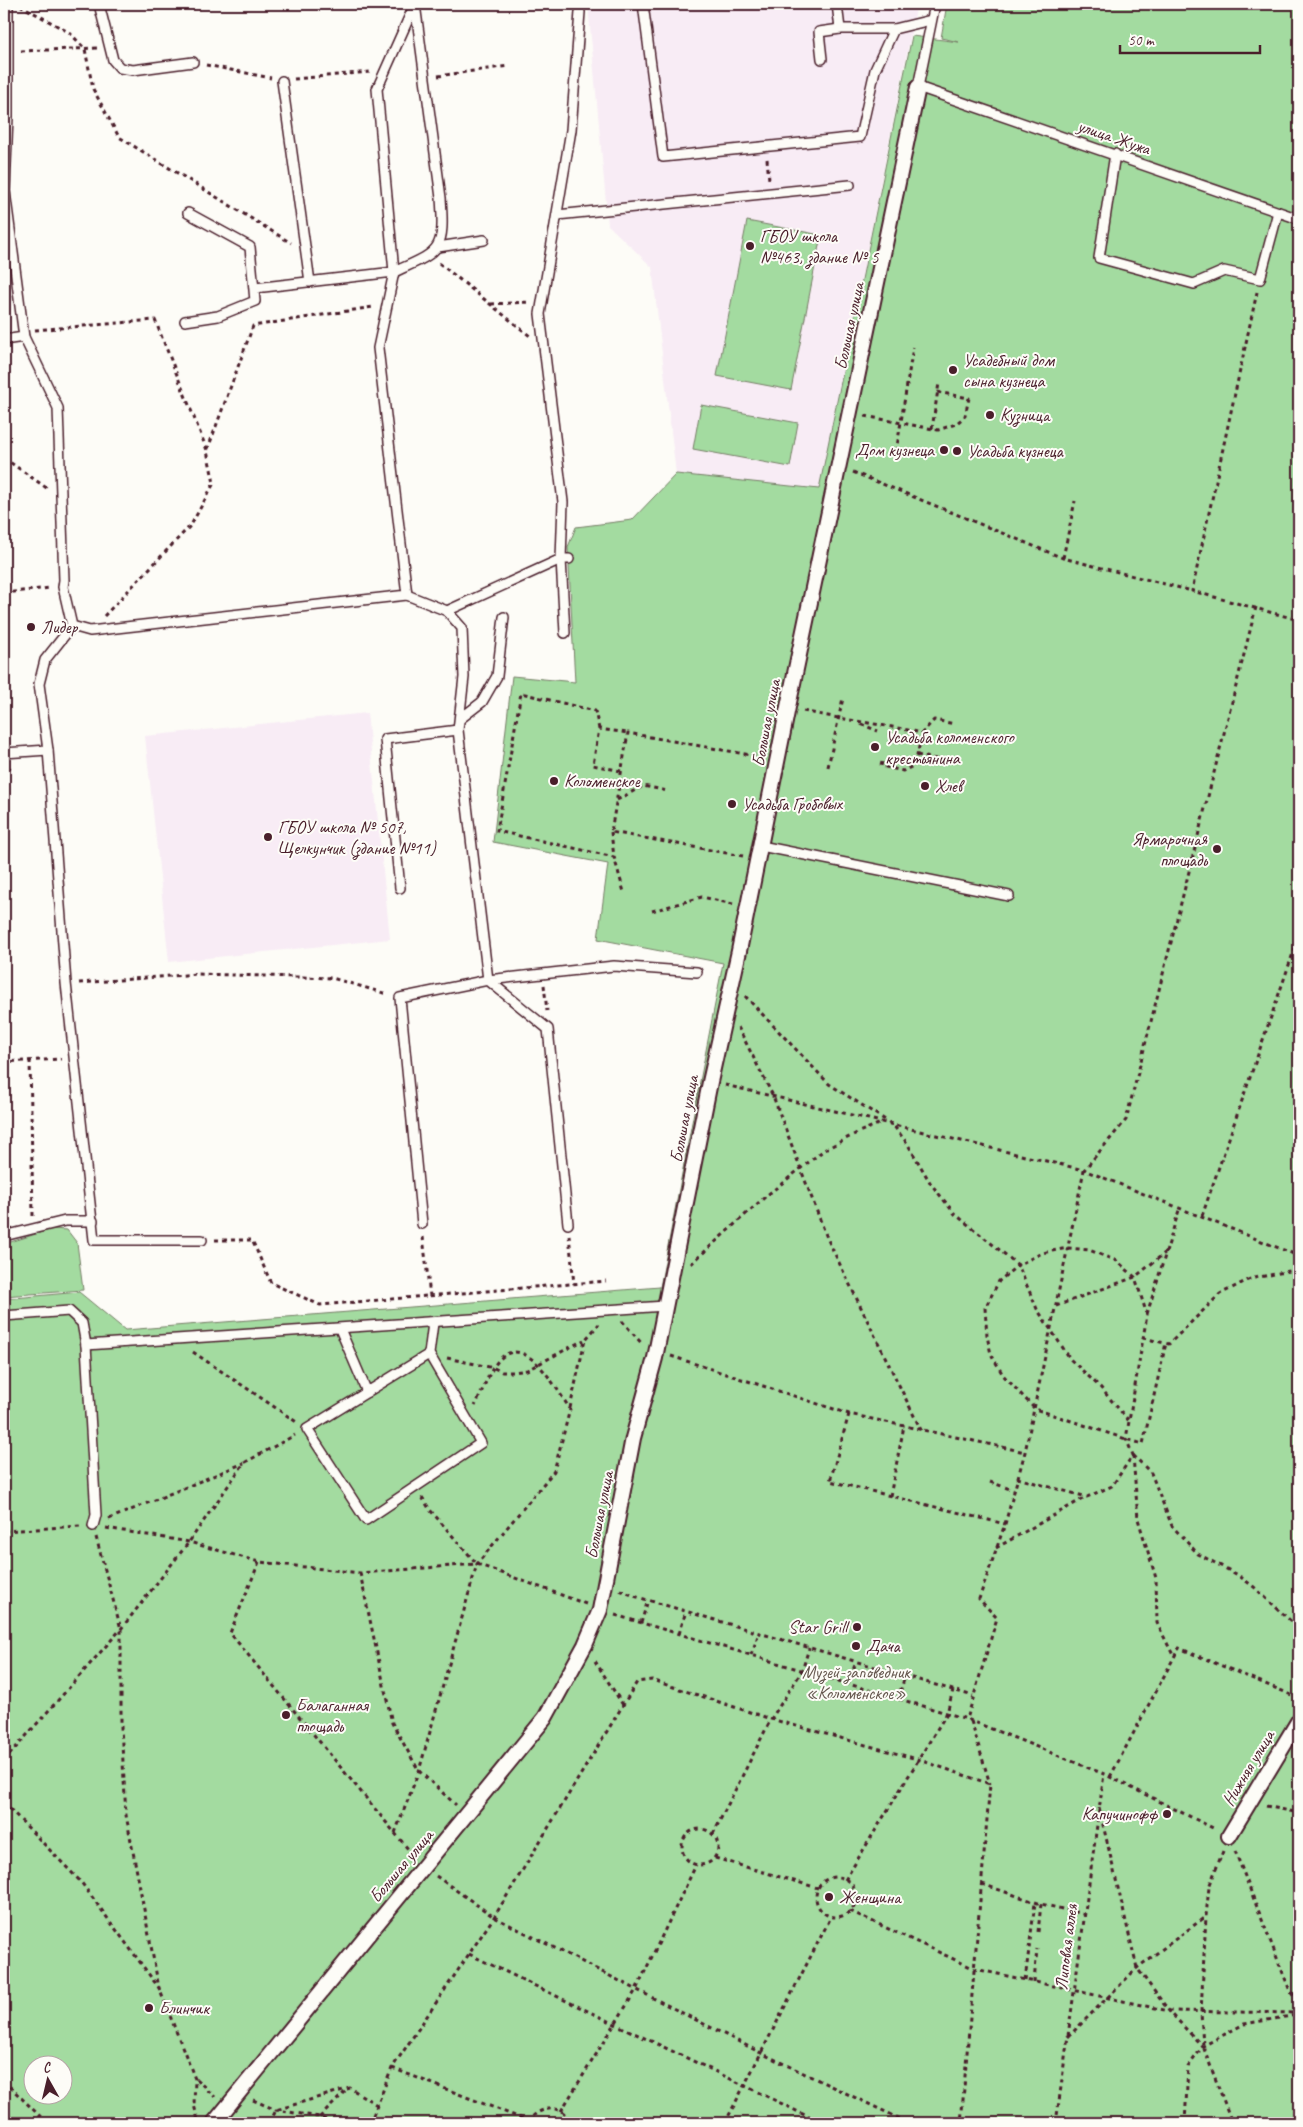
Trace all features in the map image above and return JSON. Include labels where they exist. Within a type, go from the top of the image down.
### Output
[{"type":"street","name":"Большая улица","points":[[214,2123],[423,1867],[467,1816],[545,1718],[585,1645],[600,1610],[633,1438],[655,1354],[918,87]]},
{"type":"street","name":"Нижняя улица","points":[[1229,1836],[1299,1720]]},
{"type":"lane","points":[[8,4],[4,191],[7,226],[23,334],[58,408],[64,580],[62,587],[72,626]]},
{"type":"lane","points":[[99,4],[113,60],[120,68],[133,70],[193,62]]},
{"type":"lane","points":[[407,595],[378,348],[394,272],[377,89],[415,4]]},
{"type":"lane","points":[[255,288],[394,272],[430,256],[438,247],[444,228],[415,4]]},
{"type":"lane","points":[[642,4],[663,158],[860,137],[875,70],[894,29]]},
{"type":"lane","points":[[837,4],[840,29]]},
{"type":"lane","name":"Большая улица","points":[[918,87],[934,4]]},
{"type":"lane","points":[[565,633],[563,502],[540,314],[571,130],[580,12]]},
{"type":"lane","points":[[822,60],[819,32],[840,29],[894,29],[931,20]]},
{"type":"lane","points":[[282,80],[310,282]]},
{"type":"lane","name":"улица Жужа","points":[[918,87],[1116,154],[1299,219]]},
{"type":"lane","points":[[1116,154],[1099,258],[1194,284],[1224,270],[1260,279],[1278,212]]},
{"type":"lane","points":[[556,215],[850,185]]},
{"type":"lane","points":[[185,321],[218,316],[255,301],[250,247],[188,213]]},
{"type":"lane","points":[[438,247],[484,240]]},
{"type":"lane","points":[[4,340],[23,334]]},
{"type":"lane","points":[[447,611],[565,559]]},
{"type":"lane","points":[[72,626],[90,631],[407,595],[447,611],[462,628],[464,677],[458,730],[488,980],[548,1029],[568,1224]]},
{"type":"lane","points":[[460,719],[482,702],[497,676],[504,616]]},
{"type":"lane","points":[[72,626],[45,660],[39,684],[48,750],[66,984],[94,1240],[202,1240]]},
{"type":"lane","points":[[400,888],[385,739],[458,730]]},
{"type":"lane","points":[[4,753],[48,750]]},
{"type":"lane","points":[[760,852],[1009,896]]},
{"type":"lane","points":[[422,1224],[400,998],[488,980],[614,966],[696,972]]},
{"type":"lane","points":[[4,1236],[65,1221],[93,1221]]},
{"type":"lane","points":[[86,1345],[665,1306]]},
{"type":"lane","points":[[4,1316],[69,1311],[82,1324],[86,1345],[96,1515],[93,1526]]},
{"type":"lane","points":[[429,1354],[307,1429],[366,1520],[480,1443],[429,1354],[433,1323]]},
{"type":"lane","points":[[340,1328],[367,1392]]},
{"type":"path","points":[[18,4],[70,33],[85,49],[93,89],[119,137],[294,245],[306,248]]},
{"type":"path","points":[[8,52],[85,49]]},
{"type":"path","points":[[193,62],[282,80]]},
{"type":"path","points":[[425,78],[509,66]]},
{"type":"path","points":[[292,80],[385,71]]},
{"type":"path","points":[[765,147],[771,193]]},
{"type":"path","points":[[430,256],[544,347]]},
{"type":"path","points":[[1192,591],[1260,279]]},
{"type":"path","points":[[490,304],[542,301]]},
{"type":"path","points":[[207,451],[253,326],[387,305]]},
{"type":"path","points":[[23,334],[155,320],[207,451],[214,483],[191,525],[90,631]]},
{"type":"path","points":[[895,459],[913,347]]},
{"type":"path","points":[[932,429],[939,383]]},
{"type":"path","points":[[850,413],[938,430],[956,424],[965,416],[969,398],[937,392]]},
{"type":"path","points":[[4,458],[61,498]]},
{"type":"path","points":[[839,466],[1063,558],[1256,607],[1299,620]]},
{"type":"path","points":[[1063,558],[1075,501]]},
{"type":"path","points":[[4,593],[62,587]]},
{"type":"path","points":[[961,2123],[990,1784],[968,1720],[973,1696],[996,1618],[978,1599],[1004,1524],[1025,1452],[1084,1170],[1126,1120],[1256,607]]},
{"type":"path","points":[[614,857],[497,831],[521,693],[595,711],[599,729],[593,765],[621,771]]},
{"type":"path","points":[[828,767],[844,698]]},
{"type":"path","points":[[788,707],[839,719],[870,722],[922,733]]},
{"type":"path","points":[[882,762],[881,766],[903,771],[915,764],[922,733],[934,720],[955,724]]},
{"type":"path","points":[[858,722],[878,731]]},
{"type":"path","points":[[599,729],[756,755],[778,761]]},
{"type":"path","points":[[624,892],[614,857],[611,832],[628,733]]},
{"type":"path","points":[[888,733],[896,735],[895,743]]},
{"type":"path","points":[[917,755],[944,761]]},
{"type":"path","points":[[616,800],[643,786],[668,790]]},
{"type":"path","points":[[611,832],[734,856],[760,852]]},
{"type":"path","points":[[652,911],[702,897],[748,908]]},
{"type":"path","points":[[1202,1216],[1299,936]]},
{"type":"path","points":[[66,984],[198,974],[332,978],[400,998]]},
{"type":"path","points":[[543,975],[548,1029]]},
{"type":"path","points":[[732,983],[829,1084],[893,1125],[907,1143],[931,1184],[955,1214],[1018,1265],[1037,1309],[1071,1360],[1100,1387],[1129,1422]]},
{"type":"path","points":[[726,1007],[773,1096],[816,1206],[826,1238],[921,1430]]},
{"type":"path","points":[[4,1062],[74,1058]]},
{"type":"path","points":[[30,1060],[33,1229]]},
{"type":"path","points":[[710,1082],[1084,1170],[1299,1256]]},
{"type":"path","points":[[689,1266],[766,1196],[824,1150],[883,1122]]},
{"type":"path","points":[[1174,1658],[1157,1623],[1156,1578],[1138,1519],[1133,1455],[1126,1439],[1147,1315],[1180,1207]]},
{"type":"path","points":[[422,1224],[430,1296]]},
{"type":"path","points":[[568,1224],[574,1284]]},
{"type":"path","points":[[202,1240],[252,1240],[271,1283],[320,1305],[606,1281]]},
{"type":"path","points":[[1147,1315],[1134,1277],[1117,1261],[1089,1250],[1068,1248],[1042,1253],[1018,1265],[1000,1280],[985,1308],[986,1336],[992,1354],[1003,1375],[1035,1409],[1143,1444],[1166,1343]]},
{"type":"path","points":[[1056,1306],[1134,1277],[1166,1252]]},
{"type":"path","points":[[1143,1338],[1169,1344],[1220,1294],[1250,1279],[1299,1269]]},
{"type":"path","points":[[429,1354],[494,1368],[502,1372],[527,1370],[537,1363],[585,1340],[612,1310],[655,1354],[849,1414],[1025,1452]]},
{"type":"path","points":[[93,1526],[244,1463],[307,1429],[174,1339]]},
{"type":"path","points":[[395,1834],[419,1771],[477,1564],[554,1471],[585,1340]]},
{"type":"path","points":[[468,1422],[494,1368],[501,1358],[512,1352],[526,1353],[537,1363],[570,1409]]},
{"type":"path","points":[[849,1414],[830,1480],[1004,1524]]},
{"type":"path","points":[[890,1496],[904,1426]]},
{"type":"path","points":[[996,1548],[1087,1497],[1112,1486],[1133,1455]]},
{"type":"path","points":[[1133,1455],[1152,1472],[1172,1526],[1198,1554],[1238,1575],[1254,1587],[1293,1622],[1299,1632]]},
{"type":"path","points":[[4,1761],[121,1629],[189,1542],[244,1463]]},
{"type":"path","points":[[1017,1478],[1087,1497]]},
{"type":"path","points":[[990,1482],[1014,1490]]},
{"type":"path","points":[[415,1488],[430,1510],[477,1564]]},
{"type":"path","points":[[93,1526],[121,1629],[121,1727],[126,1815],[159,1988],[195,2079],[194,2105],[198,2123]]},
{"type":"path","points":[[4,1531],[93,1526],[189,1542],[259,1562],[360,1573],[477,1564],[600,1610],[968,1720],[1104,1774],[1229,1836],[1290,1991],[1299,2004]]},
{"type":"path","points":[[259,1562],[230,1633],[423,1867],[494,1917],[761,2053],[909,2123]]},
{"type":"path","points":[[360,1573],[392,1723],[419,1771],[467,1816]]},
{"type":"path","points":[[634,1596],[973,1696]]},
{"type":"path","points":[[641,1623],[648,1600]]},
{"type":"path","points":[[680,1634],[686,1611]]},
{"type":"path","points":[[751,1655],[759,1633]]},
{"type":"path","points":[[585,1645],[623,1705]]},
{"type":"path","points":[[713,1834],[771,1720],[802,1671],[809,1648]]},
{"type":"path","points":[[1110,1777],[1179,1648],[1299,1698]]},
{"type":"path","points":[[848,1684],[856,1662]]},
{"type":"path","points":[[898,1699],[905,1676]]},
{"type":"path","points":[[370,2123],[392,2068],[494,1917],[637,1682],[652,1680],[771,1720],[917,1759],[990,1784]]},
{"type":"path","points":[[845,1880],[917,1759],[947,1713],[953,1690]]},
{"type":"path","name":"Липовая аллея","points":[[1056,2123],[1098,1806],[1104,1774]]},
{"type":"path","points":[[1250,1802],[1299,1813]]},
{"type":"path","points":[[4,1803],[81,1882],[159,1988]]},
{"type":"path","points":[[1098,1806],[1137,1968],[1168,2011],[1203,2046]]},
{"type":"path","points":[[702,1829],[713,1834],[718,1848],[715,1858],[707,1864],[691,1862],[683,1853],[682,1847],[686,1836],[691,1832],[702,1829]]},
{"type":"path","points":[[1229,1836],[1209,1887],[1201,2012],[1203,2046],[1232,2123]]},
{"type":"path","points":[[715,1858],[818,1888]]},
{"type":"path","points":[[561,2111],[636,1990],[696,1864]]},
{"type":"path","points":[[833,1878],[845,1880],[850,1883],[855,1894],[854,1906],[850,1911],[838,1917],[831,1917],[818,1908],[816,1898],[818,1888],[822,1883],[833,1878]]},
{"type":"path","points":[[982,1884],[1035,1903],[1084,1914]]},
{"type":"path","points":[[1025,1980],[1035,1903]]},
{"type":"path","points":[[1038,1932],[1041,1904]]},
{"type":"path","points":[[850,1911],[975,1969],[1168,2011],[1299,2014]]},
{"type":"path","points":[[1068,2037],[1137,1968],[1206,1916]]},
{"type":"path","points":[[725,2123],[831,1917]]},
{"type":"path","points":[[1034,1982],[1038,1949]]},
{"type":"path","points":[[469,1954],[614,2025],[745,2085],[820,2123]]},
{"type":"path","points":[[1185,2123],[1188,2067],[1203,2046],[1244,2024],[1299,2014]]},
{"type":"path","points":[[392,2068],[528,2122],[537,2112],[549,2108],[561,2111],[570,2119],[571,2123]]},
{"type":"path","points":[[195,2079],[226,2108]]},
{"type":"path","points":[[4,2081],[47,2123]]},
{"type":"path","points":[[270,2123],[276,2110],[350,2088],[377,2105]]},
{"type":"path","points":[[314,2123],[350,2088]]},
{"type":"path","points":[[238,2095],[276,2110],[320,2117],[333,2123]]},
{"type":"shaded area","name":"ГБОУ школа №463, здание № 5","points":[[588,4],[917,4],[819,489],[676,474],[652,267],[608,225]]},
{"type":"shaded area","name":"ГБОУ школа № 507, Щелкунчик (здание №11)","points":[[367,713],[390,939],[169,962],[145,736]]},
{"type":"green space","name":"Музей-заповедник «Коломенское»","points":[[947,4],[1299,4],[1299,2123],[4,2123],[4,1299],[79,1292],[125,1330],[660,1287],[723,963],[598,939],[608,864],[493,842],[512,676],[575,682],[568,547],[576,527],[632,520],[676,474],[819,489],[912,36],[959,42],[941,38]]},
{"type":"green space","points":[[747,221],[821,235],[791,390],[717,376]]},
{"type":"green space","points":[[701,405],[798,423],[790,467],[693,449]]},
{"type":"green space","points":[[52,1229],[67,1230],[77,1243],[83,1290],[4,1296],[4,1244]]},
{"type":"place","name":"ГБОУ школа №463, здание № 5","points":[[750,246]]},
{"type":"place","name":"Усадебный дом сына кузнеца","points":[[953,370]]},
{"type":"place","name":"Кузница","points":[[990,415]]},
{"type":"place","name":"Дом кузнеца","points":[[944,450]]},
{"type":"place","name":"Усадьба кузнеца","points":[[957,451]]},
{"type":"place","name":"Лидер","points":[[31,627]]},
{"type":"place","name":"Усадьба коломенского крестьянина","points":[[875,747]]},
{"type":"place","name":"Коломенское","points":[[554,781]]},
{"type":"place","name":"Хлев","points":[[925,786]]},
{"type":"place","name":"Усадьба Гробовых","points":[[732,804]]},
{"type":"place","name":"ГБОУ школа № 507, Щелкунчик (здание №11)","points":[[268,837]]},
{"type":"place","name":"Ярмарочная площадь","points":[[1217,849]]},
{"type":"place","name":"Star Grill","points":[[857,1627]]},
{"type":"place","name":"Дача","points":[[856,1646]]},
{"type":"place","name":"Балаганная площадь","points":[[286,1715]]},
{"type":"place","name":"Капучинофф","points":[[1167,1814]]},
{"type":"place","name":"Женщина","points":[[829,1897]]},
{"type":"place","name":"Блинчик","points":[[149,2008]]}]
